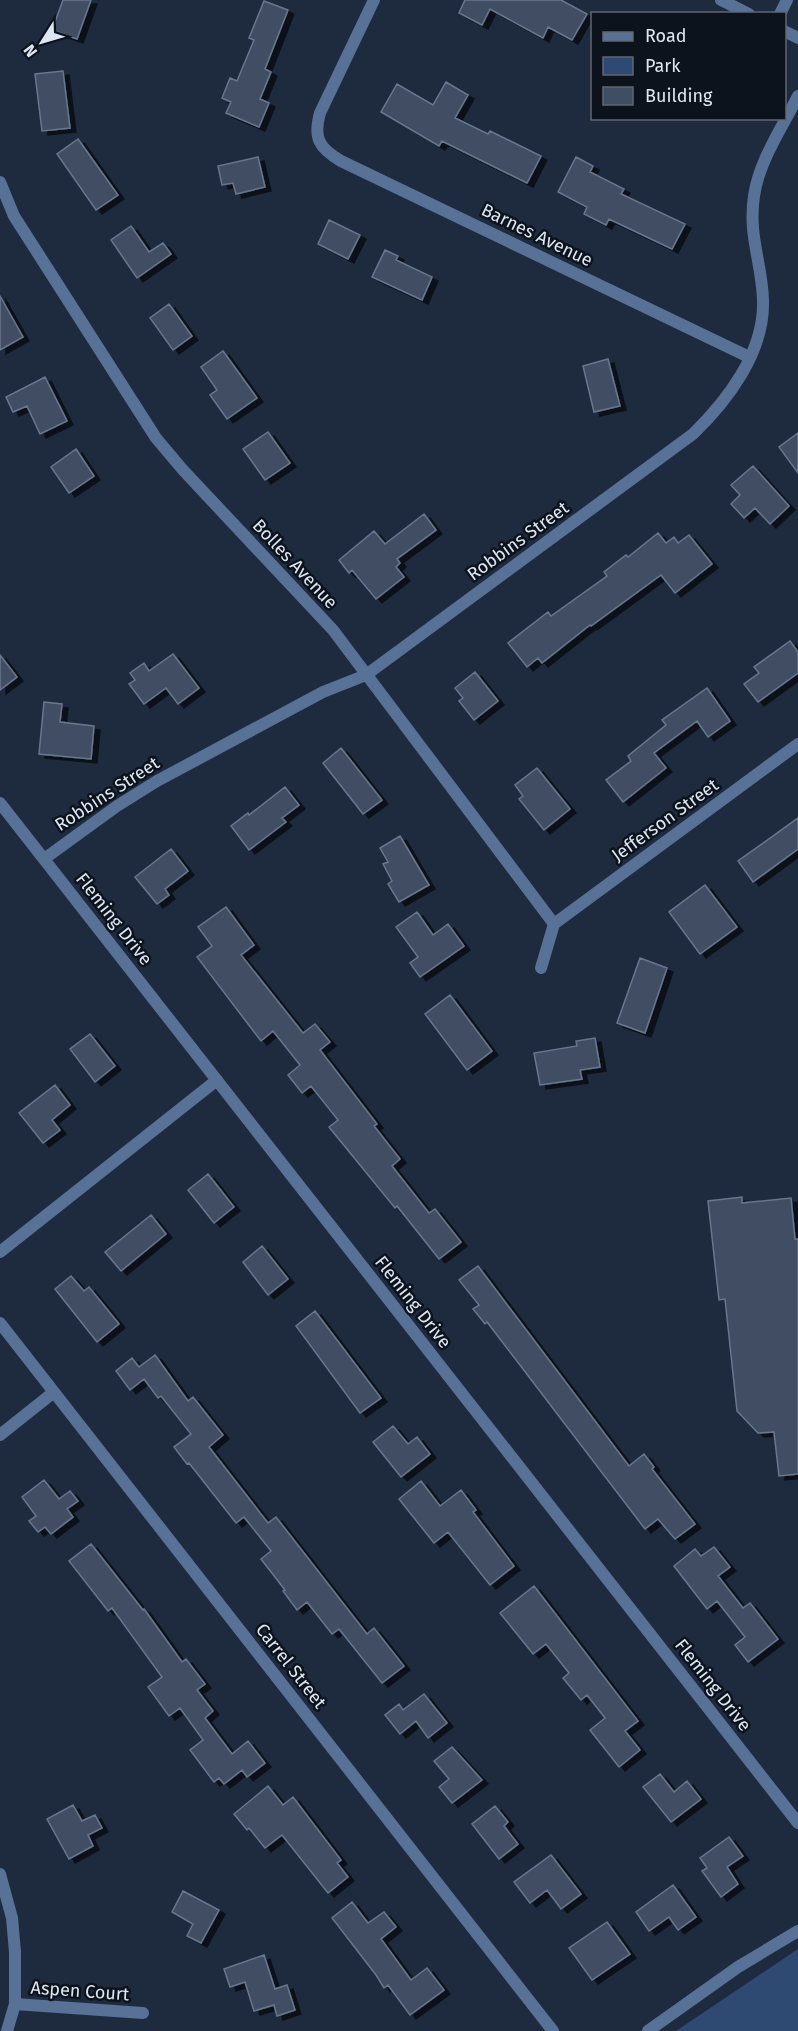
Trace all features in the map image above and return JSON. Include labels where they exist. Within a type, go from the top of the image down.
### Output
[{"type":"street","name":"Barnes Avenue","points":[[374,0],[320,113],[317,126],[318,136],[326,152],[749,357]]},
{"type":"street","points":[[721,0],[745,12]]},
{"type":"street","name":"Robbins Street","points":[[44,859],[117,806],[157,781],[323,692],[366,675],[693,434],[724,402],[736,384],[758,338],[763,299],[751,224],[754,194],[765,162],[798,96]]},
{"type":"street","name":"Bolles Avenue","points":[[0,182],[14,216],[156,438],[183,470],[333,630],[554,924]]},
{"type":"street","name":"Jefferson Street","points":[[554,924],[798,744]]},
{"type":"street","name":"Fleming Drive","points":[[0,803],[798,1823]]},
{"type":"street","points":[[541,968],[554,924]]},
{"type":"street","points":[[0,1252],[217,1080]]},
{"type":"street","name":"Carrel Street","points":[[0,1323],[553,2031]]},
{"type":"street","points":[[0,1435],[54,1392]]},
{"type":"street","points":[[0,1874],[12,1918],[15,1952],[15,2004],[7,2031]]},
{"type":"street","points":[[648,2031],[738,1967],[798,1931]]},
{"type":"street","name":"Aspen Court","points":[[15,2004],[143,2013]]},
{"type":"green space","points":[[798,1949],[798,2031],[676,2031]]},
{"type":"building","points":[[63,0],[91,0],[77,39],[52,30]]},
{"type":"building","points":[[465,0],[561,0],[587,14],[572,40],[548,27],[543,38],[490,9],[482,25],[459,13]]},
{"type":"building","points":[[264,1],[288,10],[265,69],[271,72],[260,99],[269,103],[259,127],[226,113],[231,102],[222,98],[230,78],[237,81],[254,40],[249,38]]},
{"type":"building","points":[[63,71],[70,128],[42,131],[35,74]]},
{"type":"building","points":[[446,82],[468,95],[455,118],[488,134],[490,131],[541,156],[527,183],[442,141],[439,146],[381,112],[397,84],[433,105]]},
{"type":"building","points":[[78,139],[118,195],[96,210],[57,154]]},
{"type":"building","points":[[258,157],[265,187],[236,194],[233,183],[222,185],[218,166]]},
{"type":"building","points":[[576,157],[593,166],[590,172],[624,189],[621,194],[685,224],[672,249],[609,219],[606,225],[584,214],[587,207],[558,192]]},
{"type":"building","points":[[329,220],[360,235],[348,259],[318,244]]},
{"type":"building","points":[[131,226],[149,252],[163,243],[171,254],[137,278],[111,240]]},
{"type":"building","points":[[385,250],[398,256],[396,260],[432,277],[422,300],[372,277]]},
{"type":"building","points":[[0,296],[23,337],[0,350]]},
{"type":"building","points":[[169,304],[192,336],[173,350],[150,318]]},
{"type":"building","points":[[223,351],[257,398],[227,419],[210,395],[217,390],[201,367]]},
{"type":"building","points":[[608,359],[620,406],[594,412],[583,366]]},
{"type":"building","points":[[45,377],[67,421],[40,434],[27,406],[13,412],[6,397]]},
{"type":"building","points":[[268,432],[290,463],[265,480],[243,449]]},
{"type":"building","points":[[798,433],[798,473],[779,447]]},
{"type":"building","points":[[76,449],[94,476],[69,493],[51,467]]},
{"type":"building","points":[[753,466],[789,506],[770,524],[755,508],[744,518],[731,504],[740,495],[731,485]]},
{"type":"building","points":[[424,514],[436,530],[397,559],[400,563],[396,567],[404,577],[376,599],[352,570],[349,573],[339,560],[374,531],[385,544]]},
{"type":"building","points":[[658,533],[666,543],[674,537],[678,543],[689,535],[712,564],[675,593],[661,575],[590,625],[542,663],[538,658],[527,667],[508,643],[548,612],[551,616],[607,576],[604,572],[626,555],[628,557]]},
{"type":"building","points":[[790,641],[798,652],[798,673],[758,702],[744,684],[759,673],[754,667]]},
{"type":"building","points":[[173,654],[199,688],[178,704],[166,688],[144,704],[129,684],[135,680],[130,673],[144,663],[149,671]]},
{"type":"building","points":[[0,655],[17,677],[0,690]]},
{"type":"building","points":[[475,672],[498,701],[474,720],[459,701],[463,698],[455,688]]},
{"type":"building","points":[[707,688],[730,721],[708,737],[697,721],[654,753],[666,768],[623,802],[606,780],[631,761],[628,756],[666,725],[662,720]]},
{"type":"building","points":[[44,702],[62,704],[60,722],[94,726],[91,759],[39,754]]},
{"type":"building","points":[[341,748],[382,800],[363,814],[323,763]]},
{"type":"building","points":[[537,768],[570,809],[544,830],[519,799],[523,796],[515,785]]},
{"type":"building","points":[[285,787],[299,805],[282,818],[286,822],[249,850],[231,826]]},
{"type":"building","points":[[798,818],[798,849],[753,882],[738,861]]},
{"type":"building","points":[[400,836],[429,885],[399,902],[388,884],[392,881],[383,864],[388,862],[380,848]]},
{"type":"building","points":[[171,849],[188,871],[165,889],[169,895],[157,904],[135,877]]},
{"type":"building","points":[[705,885],[737,927],[700,954],[669,912]]},
{"type":"building","points":[[226,907],[254,945],[241,955],[303,1033],[315,1024],[330,1042],[320,1050],[377,1124],[374,1126],[400,1159],[392,1166],[429,1213],[435,1209],[461,1242],[439,1259],[329,1127],[338,1120],[311,1086],[302,1093],[288,1075],[300,1065],[273,1031],[261,1041],[197,957],[212,946],[198,927]]},
{"type":"building","points":[[417,912],[433,935],[448,924],[464,946],[420,977],[410,963],[418,957],[396,927]]},
{"type":"building","points":[[640,958],[667,968],[645,1033],[617,1023]]},
{"type":"building","points":[[450,995],[492,1051],[467,1070],[425,1014]]},
{"type":"building","points":[[90,1034],[115,1066],[95,1082],[70,1049]]},
{"type":"building","points":[[595,1038],[600,1067],[580,1070],[582,1079],[540,1085],[534,1053],[577,1046],[576,1041]]},
{"type":"building","points":[[55,1085],[70,1105],[52,1120],[60,1130],[43,1143],[19,1113]]},
{"type":"building","points":[[208,1174],[234,1207],[214,1223],[188,1190]]},
{"type":"building","points":[[742,1197],[742,1203],[791,1198],[795,1239],[798,1239],[798,1474],[779,1476],[774,1432],[758,1433],[737,1411],[725,1299],[719,1300],[708,1201]]},
{"type":"building","points":[[151,1215],[166,1234],[121,1271],[105,1252]]},
{"type":"building","points":[[262,1246],[288,1279],[268,1295],[243,1262]]},
{"type":"building","points":[[478,1266],[629,1466],[644,1454],[654,1467],[652,1469],[695,1524],[675,1539],[658,1519],[645,1529],[487,1322],[485,1324],[473,1309],[479,1305],[459,1280]]},
{"type":"building","points":[[71,1276],[84,1291],[89,1287],[119,1324],[97,1342],[55,1289]]},
{"type":"building","points":[[315,1311],[381,1398],[360,1413],[296,1326]]},
{"type":"building","points":[[155,1355],[188,1401],[193,1397],[223,1435],[209,1447],[268,1523],[276,1517],[367,1634],[374,1628],[404,1666],[382,1683],[339,1629],[332,1634],[307,1602],[297,1610],[261,1559],[271,1551],[244,1517],[236,1523],[174,1447],[191,1434],[161,1396],[158,1398],[144,1379],[130,1390],[116,1371],[132,1358],[139,1367]]},
{"type":"building","points":[[393,1426],[408,1444],[417,1437],[430,1454],[401,1477],[373,1442]]},
{"type":"building","points":[[44,1480],[59,1499],[70,1491],[78,1501],[67,1509],[73,1517],[51,1534],[45,1527],[38,1532],[29,1521],[36,1516],[22,1497]]},
{"type":"building","points":[[421,1481],[440,1506],[461,1490],[476,1510],[473,1512],[514,1566],[490,1585],[448,1532],[434,1543],[399,1499]]},
{"type":"building","points":[[91,1544],[144,1609],[182,1662],[186,1659],[205,1684],[197,1690],[213,1711],[205,1718],[232,1754],[248,1741],[265,1763],[247,1777],[242,1770],[224,1784],[219,1778],[214,1782],[190,1750],[203,1740],[180,1708],[169,1716],[148,1687],[162,1677],[112,1608],[108,1611],[69,1561]]},
{"type":"building","points":[[714,1547],[730,1567],[718,1576],[743,1608],[750,1603],[778,1639],[748,1662],[735,1645],[745,1637],[717,1601],[707,1609],[674,1566],[695,1549],[701,1556]]},
{"type":"building","points":[[534,1586],[638,1721],[625,1731],[640,1750],[619,1767],[590,1730],[605,1718],[587,1695],[581,1700],[563,1678],[569,1673],[546,1644],[533,1654],[500,1613]]},
{"type":"building","points":[[424,1694],[447,1723],[428,1738],[416,1721],[400,1734],[385,1715],[399,1704],[403,1710]]},
{"type":"building","points":[[452,1747],[482,1780],[452,1803],[439,1787],[449,1779],[434,1761]]},
{"type":"building","points":[[660,1774],[674,1792],[687,1781],[701,1799],[671,1822],[643,1787]]},
{"type":"building","points":[[268,1786],[283,1805],[293,1797],[341,1860],[337,1863],[348,1877],[328,1893],[282,1835],[265,1848],[234,1814]]},
{"type":"building","points":[[73,1805],[82,1821],[95,1815],[102,1828],[88,1835],[93,1846],[69,1859],[47,1819]]},
{"type":"building","points":[[495,1806],[508,1822],[504,1826],[518,1844],[499,1859],[472,1824]]},
{"type":"building","points":[[729,1837],[743,1856],[727,1867],[738,1884],[721,1897],[702,1871],[707,1868],[700,1858]]},
{"type":"building","points":[[551,1855],[581,1894],[561,1909],[547,1890],[530,1903],[514,1882]]},
{"type":"building","points":[[673,1885],[696,1917],[678,1930],[669,1917],[649,1931],[636,1912]]},
{"type":"building","points":[[183,1891],[219,1910],[201,1943],[187,1936],[193,1924],[172,1912]]},
{"type":"building","points":[[352,1902],[368,1923],[384,1912],[396,1927],[381,1939],[411,1980],[427,1968],[444,1990],[410,2015],[388,1985],[384,1988],[332,1918]]},
{"type":"building","points":[[607,1922],[630,1954],[592,1980],[569,1948]]},
{"type":"building","points":[[264,1955],[275,1989],[287,1985],[295,2010],[277,2016],[274,2005],[254,2011],[245,1982],[230,1987],[224,1969]]}]
